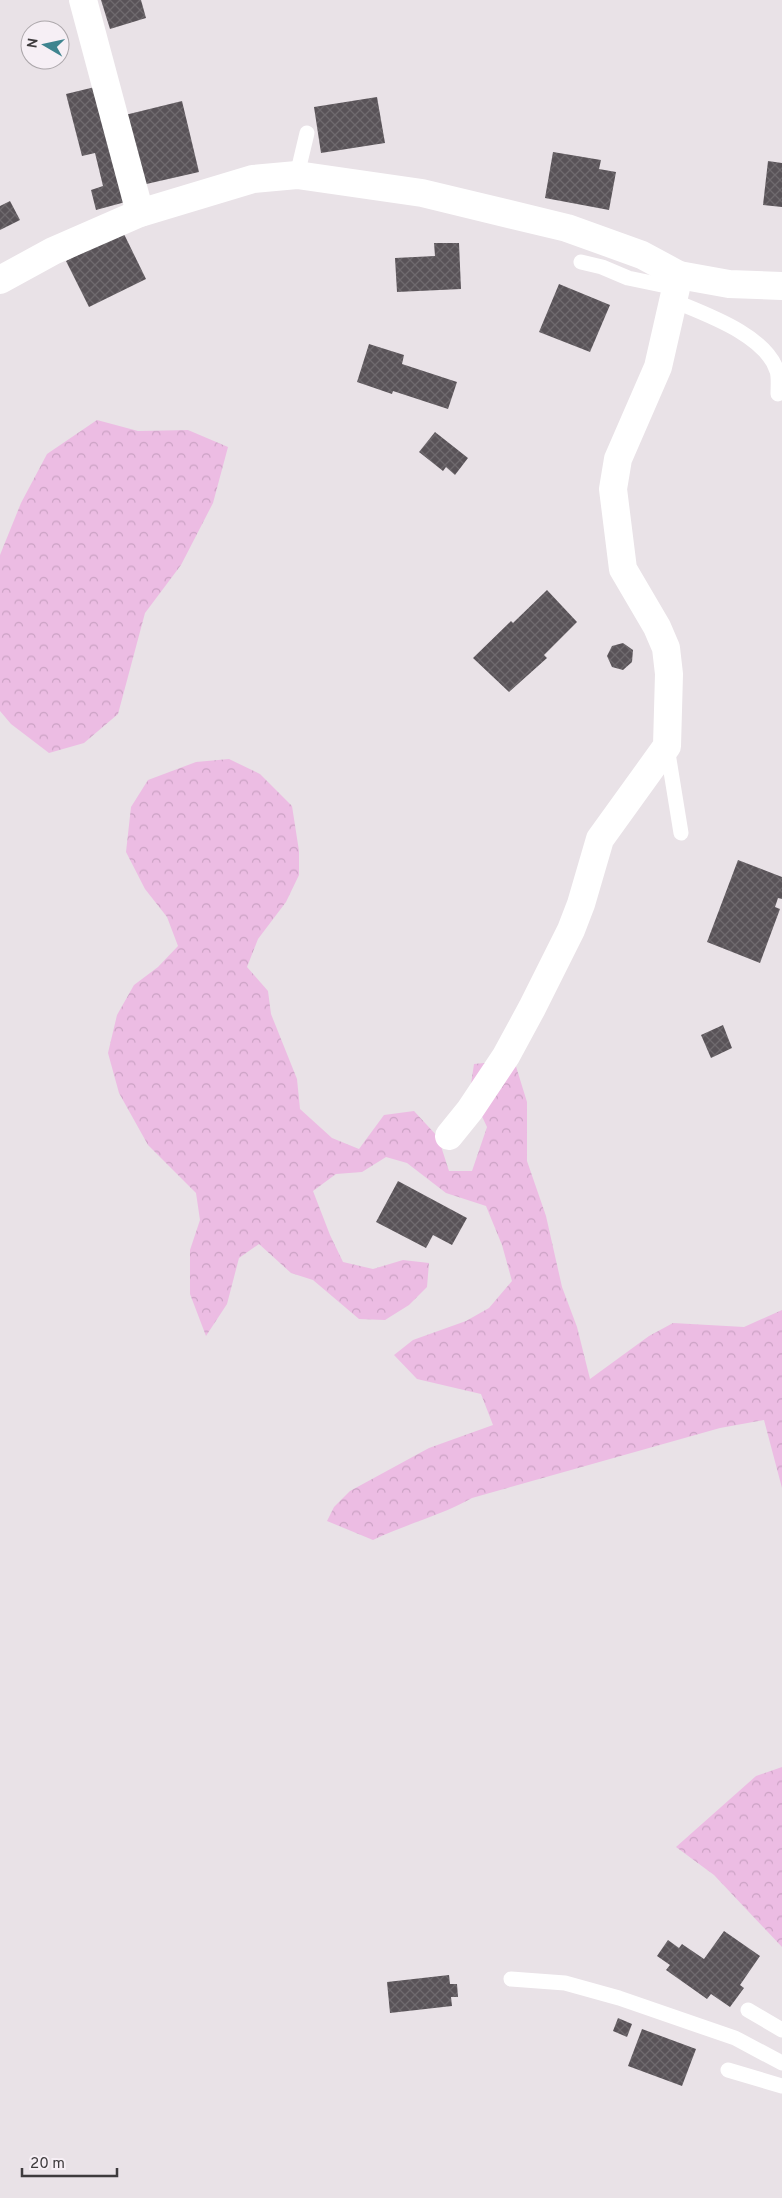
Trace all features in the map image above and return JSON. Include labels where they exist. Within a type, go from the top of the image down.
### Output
[{"type":"street","points":[[83,0],[140,213]]},
{"type":"street","points":[[0,280],[53,251],[140,213],[253,179],[297,175],[422,193],[567,228],[642,255],[676,288],[729,284],[782,286]]},
{"type":"street","points":[[449,1136],[470,1110],[506,1056],[532,1008],[578,912],[600,840],[667,746],[670,674],[666,648],[657,627],[623,569],[613,489],[618,459],[658,367],[676,288]]},
{"type":"lane","points":[[297,175],[307,133]]},
{"type":"lane","points":[[581,262],[602,267],[628,278],[676,288],[765,350],[777,371],[778,394]]},
{"type":"lane","points":[[667,746],[681,833]]},
{"type":"lane","points":[[511,1979],[565,1983],[619,1998],[735,2038],[782,2063]]},
{"type":"lane","points":[[748,2010],[782,2030]]},
{"type":"lane","points":[[728,2070],[782,2086]]},
{"type":"green space","points":[[97,420],[138,431],[188,430],[228,447],[213,503],[181,565],[145,613],[118,714],[84,743],[49,753],[11,724],[0,711],[0,555],[21,503],[47,454]]},
{"type":"green space","points":[[229,759],[260,774],[292,806],[299,851],[299,875],[286,902],[258,939],[247,967],[268,991],[271,1014],[297,1079],[300,1109],[332,1138],[359,1149],[384,1115],[414,1111],[438,1137],[449,1171],[472,1171],[487,1127],[470,1091],[474,1064],[514,1060],[527,1102],[527,1161],[546,1216],[562,1287],[577,1327],[590,1379],[649,1336],[673,1323],[744,1327],[782,1310],[782,1488],[764,1420],[720,1428],[472,1498],[448,1510],[373,1540],[327,1521],[334,1507],[350,1491],[429,1448],[493,1425],[481,1394],[417,1379],[394,1355],[413,1340],[466,1321],[489,1308],[512,1281],[502,1245],[486,1206],[446,1193],[407,1163],[386,1157],[362,1172],[336,1174],[313,1191],[343,1262],[373,1269],[403,1260],[429,1263],[427,1287],[409,1305],[385,1320],[359,1319],[313,1280],[291,1273],[259,1244],[239,1258],[227,1304],[206,1336],[190,1294],[190,1250],[200,1220],[196,1193],[148,1145],[119,1093],[108,1053],[117,1015],[134,985],[158,967],[178,946],[167,917],[145,889],[126,852],[131,807],[148,780],[196,762]]},
{"type":"green space","points":[[782,1767],[782,1947],[714,1875],[676,1847],[756,1776]]},
{"type":"building","points":[[101,0],[141,0],[146,18],[110,29]]},
{"type":"building","points":[[99,86],[129,201],[96,210],[91,190],[103,186],[95,153],[82,156],[66,94]]},
{"type":"building","points":[[377,97],[385,143],[321,153],[314,107]]},
{"type":"building","points":[[182,101],[199,172],[142,185],[125,115]]},
{"type":"building","points":[[553,152],[601,160],[599,169],[616,172],[609,210],[545,198]]},
{"type":"building","points":[[768,161],[782,163],[782,207],[763,205]]},
{"type":"building","points":[[10,201],[20,220],[0,230],[0,206]]},
{"type":"building","points":[[123,232],[146,279],[89,307],[66,261]]},
{"type":"building","points":[[434,243],[459,243],[461,289],[397,292],[395,258],[435,256]]},
{"type":"building","points":[[559,284],[610,305],[590,352],[539,332]]},
{"type":"building","points":[[369,344],[404,355],[402,364],[457,382],[448,409],[393,391],[392,394],[357,382]]},
{"type":"building","points":[[435,432],[468,458],[455,475],[446,467],[443,471],[419,452]]},
{"type":"building","points":[[547,590],[577,622],[544,655],[547,658],[509,692],[473,658],[511,621],[513,623]]},
{"type":"building","points":[[623,643],[633,650],[632,662],[623,670],[612,667],[607,656],[612,646]]},
{"type":"building","points":[[738,860],[782,877],[782,899],[778,898],[775,907],[780,909],[760,963],[707,942]]},
{"type":"building","points":[[723,1025],[732,1048],[711,1058],[701,1035]]},
{"type":"building","points":[[398,1181],[467,1218],[452,1245],[433,1235],[426,1248],[376,1222]]},
{"type":"building","points":[[724,1931],[760,1956],[740,1985],[744,1988],[730,2007],[711,1994],[707,1999],[666,1970],[670,1965],[657,1956],[668,1940],[679,1948],[682,1944],[704,1959]]},
{"type":"building","points":[[449,1975],[450,1984],[457,1984],[458,1997],[451,1997],[452,2006],[390,2013],[387,1982]]},
{"type":"building","points":[[618,2018],[632,2024],[627,2037],[613,2031]]},
{"type":"building","points":[[642,2029],[696,2049],[682,2086],[628,2066]]}]
